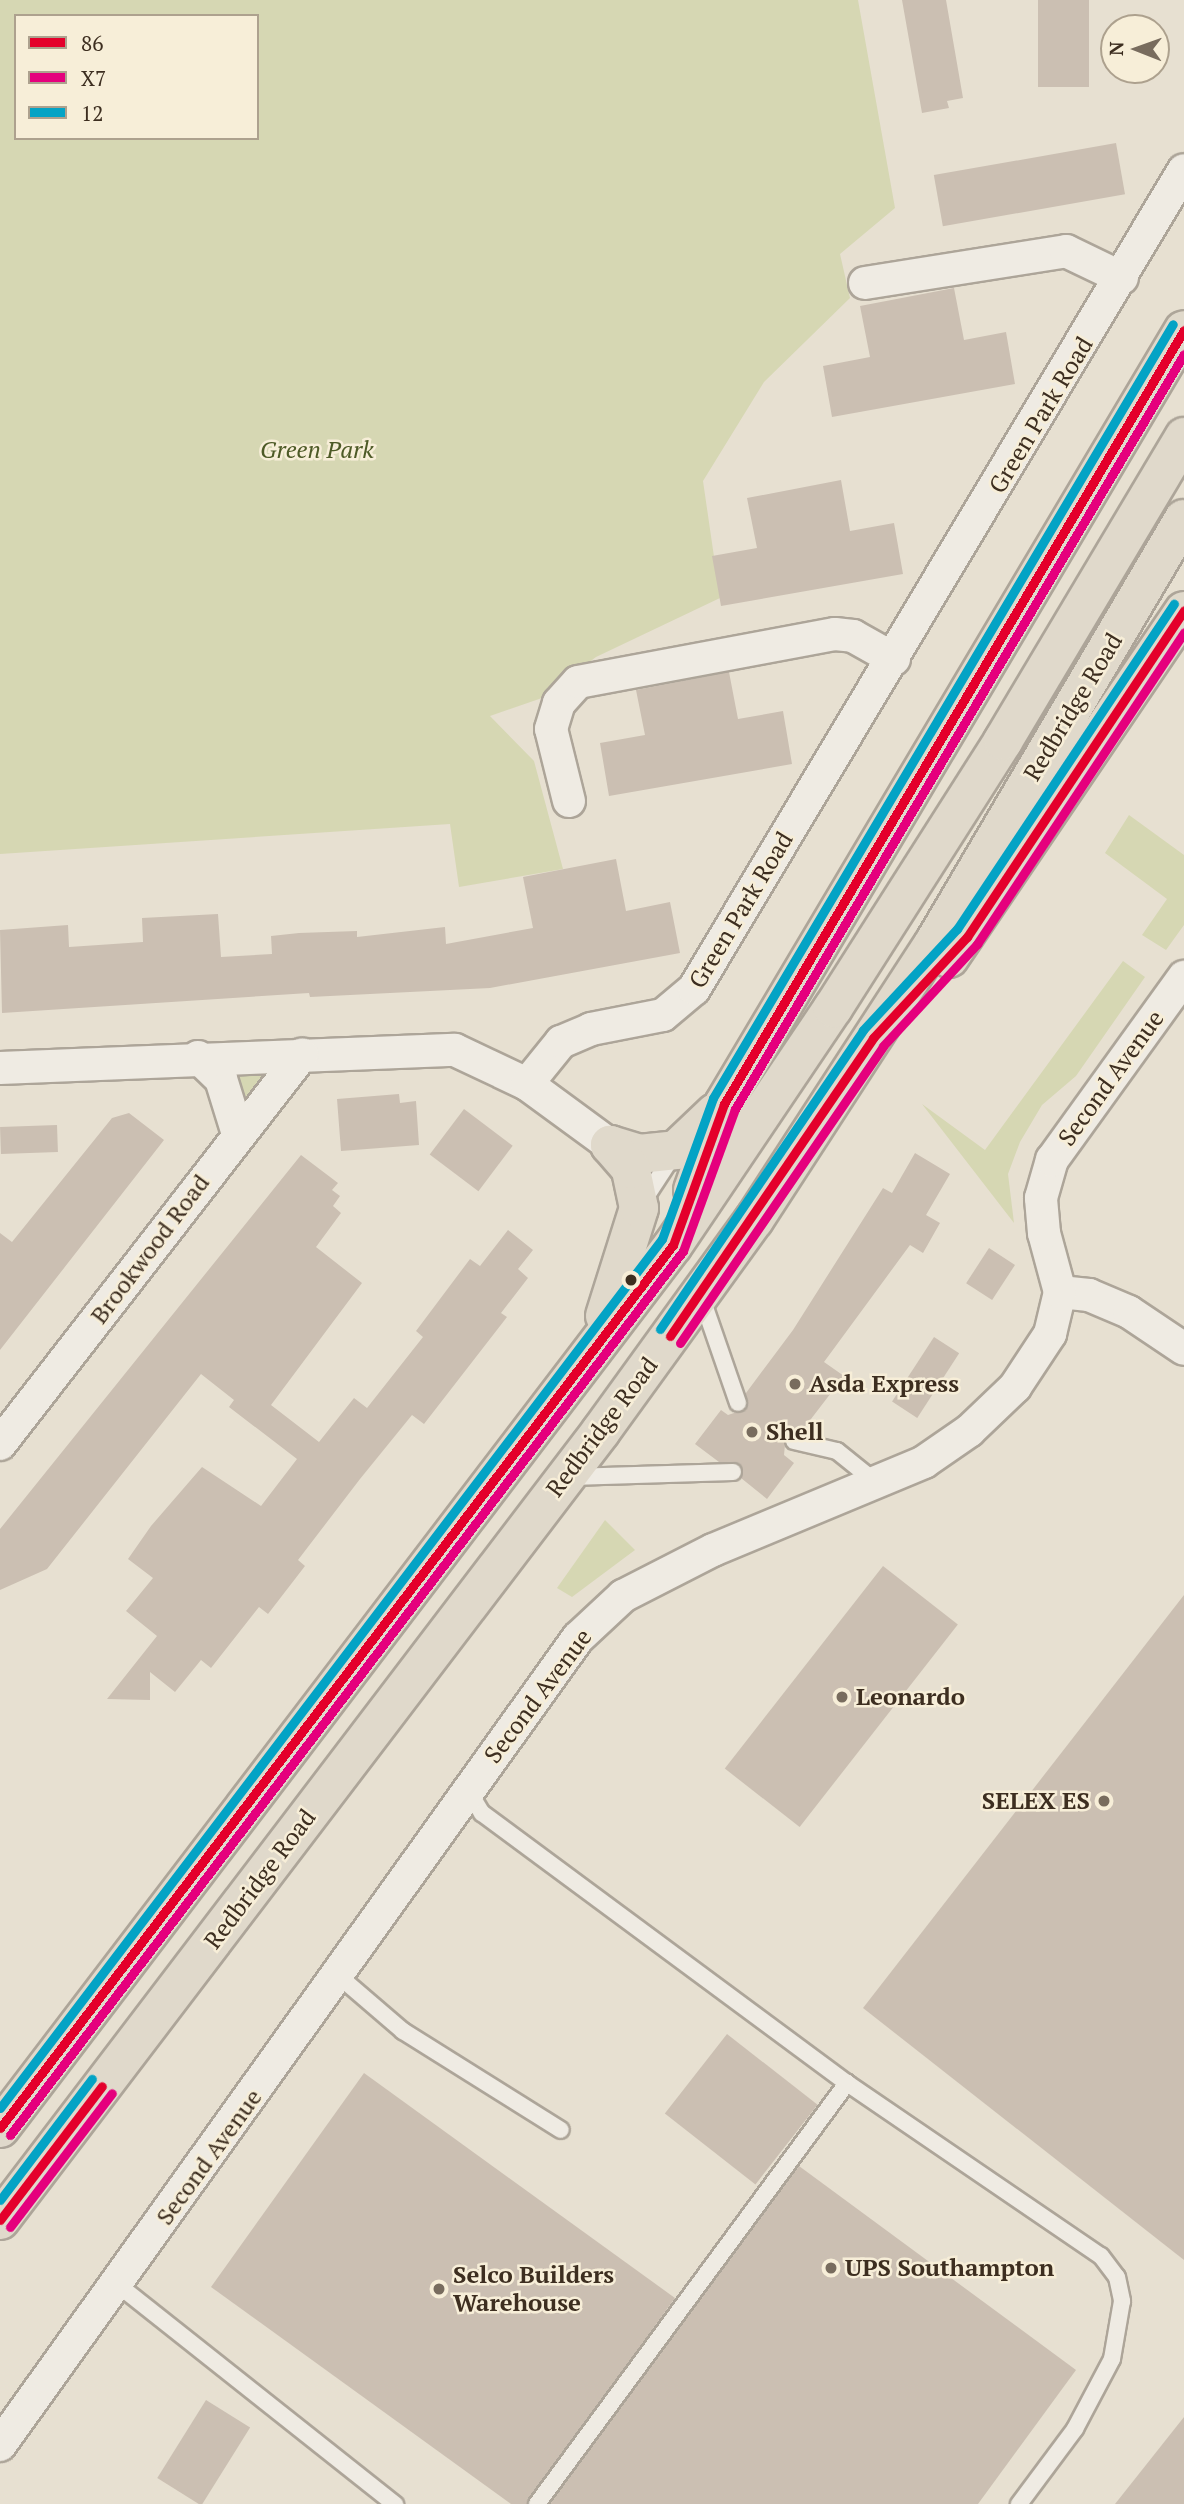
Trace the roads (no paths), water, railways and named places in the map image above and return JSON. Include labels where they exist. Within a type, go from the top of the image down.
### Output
[{"type":"highway","points":[[673,1245],[724,1104],[1184,330]]},
{"type":"highway","name":"Redbridge Road","points":[[0,2128],[673,1245],[966,799],[1179,445]]},
{"type":"highway","name":"Redbridge Road","points":[[0,2220],[566,1477],[700,1294],[873,1038],[1184,519]]},
{"type":"highway","points":[[873,1038],[967,937],[1184,611]]},
{"type":"highway","points":[[610,1145],[639,1154],[676,1150],[724,1104]]},
{"type":"highway","points":[[594,1348],[639,1208],[631,1169],[610,1145]]},
{"type":"street","name":"Green Park Road","points":[[527,1084],[549,1053],[575,1034],[678,1007],[894,659],[1184,170]]},
{"type":"street","points":[[865,282],[1066,251],[1122,278]]},
{"type":"street","points":[[569,801],[551,729],[559,703],[578,682],[835,634],[853,636],[894,659]]},
{"type":"street","name":"Second Avenue","points":[[0,2445],[340,1977],[468,1790],[578,1638],[623,1596],[713,1550],[924,1462],[969,1431],[1015,1387],[1050,1334],[1060,1292],[1044,1233],[1041,1198],[1052,1160],[1184,977]]},
{"type":"street","points":[[0,1068],[198,1057],[455,1050],[527,1084],[610,1145]]},
{"type":"street","name":"Brookwood Road","points":[[0,1444],[302,1054]]},
{"type":"street","points":[[198,1057],[221,1079],[239,1134]]},
{"type":"street","points":[[1060,1292],[1089,1295],[1129,1312],[1184,1349]]},
{"type":"lane","points":[[639,1208],[676,1150]]},
{"type":"lane","points":[[700,1294],[738,1403]]},
{"type":"lane","points":[[794,1441],[837,1451],[877,1483]]},
{"type":"lane","points":[[566,1477],[733,1472]]},
{"type":"lane","points":[[468,1790],[482,1813],[847,2083],[1086,2245],[1116,2277],[1120,2330],[1098,2394],[1019,2504]]},
{"type":"lane","points":[[340,1977],[403,2031],[561,2130]]},
{"type":"lane","points":[[537,2504],[847,2083]]},
{"type":"lane","points":[[117,2284],[395,2504]]},
{"type":"place","name":"Asda Express","points":[[795,1384]]},
{"type":"place","name":"Shell","points":[[752,1432]]},
{"type":"place","name":"Leonardo","points":[[842,1697]]},
{"type":"place","name":"SELEX ES","points":[[1104,1801]]},
{"type":"place","name":"UPS Southampton","points":[[831,2268]]},
{"type":"place","name":"Selco Builders Warehouse","points":[[439,2289]]},
{"type":"park label","name":"Green Park","points":[[317,450]]}]
